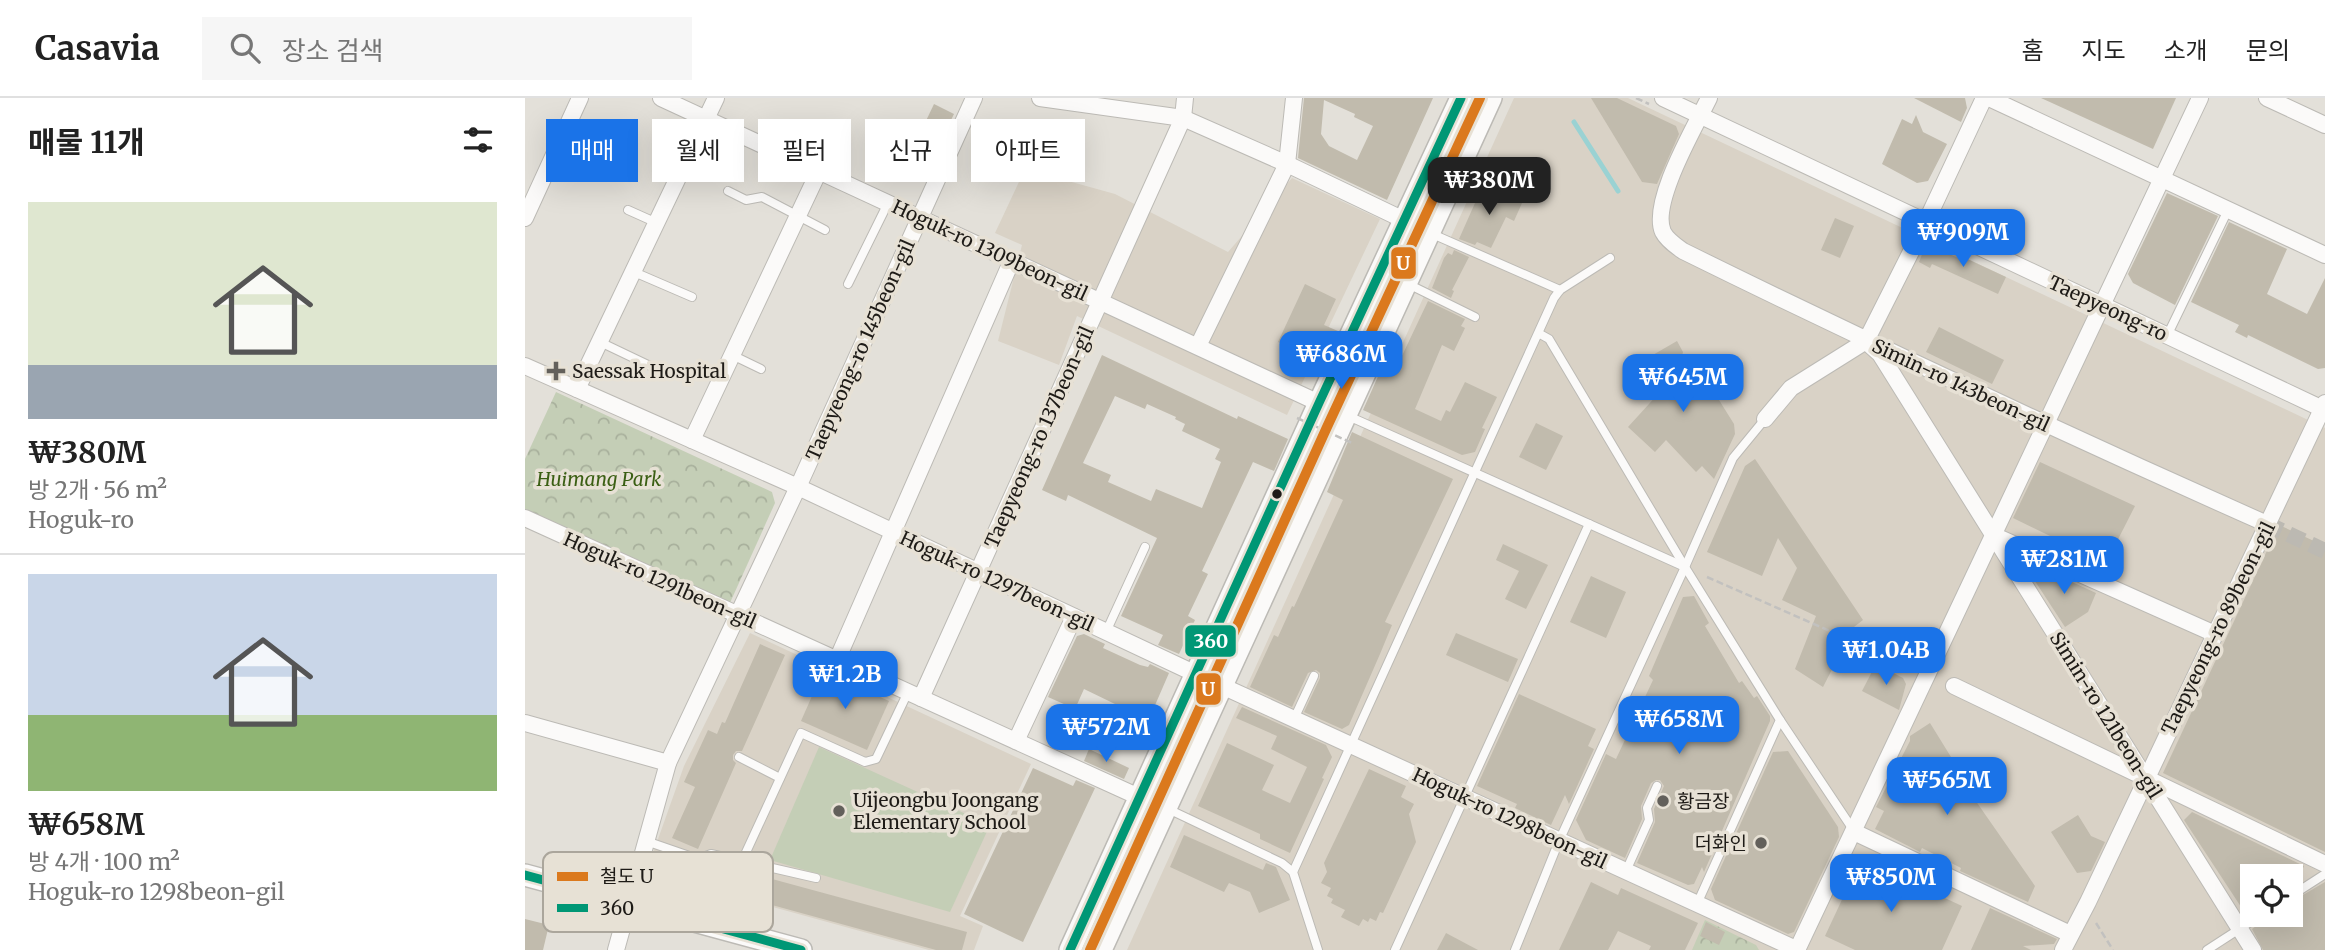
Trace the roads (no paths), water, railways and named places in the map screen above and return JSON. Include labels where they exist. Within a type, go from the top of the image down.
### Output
[{"type":"street","points":[[525,218],[580,98]]},
{"type":"street","name":"Hoguk-ro 1309beon-gil","points":[[661,98],[705,119]]},
{"type":"street","points":[[707,119],[716,98]]},
{"type":"street","name":"Taepyeong-ro 145beon-gil","points":[[643,852],[668,763],[798,487],[974,98]]},
{"type":"street","points":[[1040,98],[1183,118],[1404,220]]},
{"type":"street","name":"Taepyeong-ro 137beon-gil","points":[[915,695],[978,572],[1101,301],[1183,118],[1185,98]]},
{"type":"street","points":[[1198,346],[1287,164],[1294,98]]},
{"type":"street","points":[[1070,950],[1461,98]]},
{"type":"street","points":[[1103,947],[1492,98]]},
{"type":"street","name":"Taepyeong-ro","points":[[1663,98],[2324,407]]},
{"type":"street","points":[[1700,116],[1709,98]]},
{"type":"street","points":[[1765,419],[1791,388],[1866,341],[1987,98],[2325,256]]},
{"type":"street","points":[[1798,950],[2200,98]]},
{"type":"street","points":[[2267,98],[2325,125]]},
{"type":"street","name":"Simin-ro 143beon-gil","points":[[1700,116],[1664,193],[1659,213],[1663,232],[1683,251],[2045,425],[2267,524]]},
{"type":"street","points":[[577,389],[677,182]]},
{"type":"street","points":[[692,440],[813,182]]},
{"type":"street","name":"Hoguk-ro 1309beon-gil","points":[[842,182],[1319,403]]},
{"type":"street","points":[[838,660],[1013,260]]},
{"type":"street","name":"Simin-ro 121beon-gil","points":[[1866,341],[1880,354],[2253,950]]},
{"type":"street","name":"Hoguk-ro 1297beon-gil","points":[[525,366],[798,487],[1196,674]]},
{"type":"street","name":"Taepyeong-ro 89beon-gil","points":[[2063,950],[2324,407]]},
{"type":"street","name":"Hoguk-ro 1291beon-gil","points":[[525,518],[1139,797]]},
{"type":"street","points":[[1993,535],[2215,634]]},
{"type":"street","points":[[1016,741],[1074,617]]},
{"type":"street","name":"Hoguk-ro 1298beon-gil","points":[[1221,686],[1798,950]]},
{"type":"street","points":[[1954,686],[2325,864]]},
{"type":"street","points":[[525,723],[668,763]]},
{"type":"street","points":[[1854,832],[2070,934]]},
{"type":"street","points":[[525,876],[543,881]]},
{"type":"street","name":"Taepyeong-ro 145beon-gil","points":[[616,950],[621,932]]},
{"type":"street","points":[[731,932],[797,950]]},
{"type":"lane","points":[[728,191],[746,200],[762,197],[825,230]]},
{"type":"lane","points":[[848,284],[888,203]]},
{"type":"lane","points":[[628,210],[657,223]]},
{"type":"lane","points":[[2167,335],[2228,210]]},
{"type":"lane","points":[[1430,233],[1560,290]]},
{"type":"lane","points":[[1293,872],[1560,290],[1611,258]]},
{"type":"lane","points":[[634,272],[692,297]]},
{"type":"lane","points":[[1406,283],[1475,317]]},
{"type":"lane","points":[[1540,334],[1549,339],[1685,567],[1780,720],[1854,832]]},
{"type":"lane","points":[[600,342],[667,374]]},
{"type":"lane","points":[[731,355],[761,369]]},
{"type":"lane","points":[[1346,415],[1685,567]]},
{"type":"lane","points":[[1515,950],[1559,841],[1733,458],[1765,419]]},
{"type":"lane","points":[[1395,950],[1589,524]]},
{"type":"lane","points":[[1106,632],[1145,547]]},
{"type":"lane","points":[[1294,719],[1314,676]]},
{"type":"lane","points":[[747,852],[801,733],[865,762],[876,759],[915,695]]},
{"type":"lane","points":[[1697,904],[1780,720]]},
{"type":"lane","points":[[739,757],[780,778]]},
{"type":"lane","points":[[1626,871],[1649,820],[1647,808],[1657,786]]},
{"type":"lane","points":[[1166,808],[1282,863],[1293,872],[1318,949],[1329,950]]},
{"type":"lane","points":[[646,841],[678,852]]},
{"type":"lane","points":[[773,869],[816,878]]},
{"type":"lane","points":[[2303,888],[2325,874]]},
{"type":"lane","points":[[2207,950],[2243,927]]},
{"type":"waterway","points":[[1574,122],[1618,191]]},
{"type":"tunnel","points":[[2267,524],[2325,551]]},
{"type":"rail line","name":"U","points":[[1090,950],[1327,427],[1480,98]]},
{"type":"place","name":"Saessak Hospital","points":[[556,371]]},
{"type":"place","name":"황금장","points":[[1663,801]]},
{"type":"place","name":"Uijeongbu Joongang Elementary School","points":[[839,811]]},
{"type":"place","name":"더화인","points":[[1761,843]]},
{"type":"park label","name":"Huimang Park","points":[[599,479]]}]
